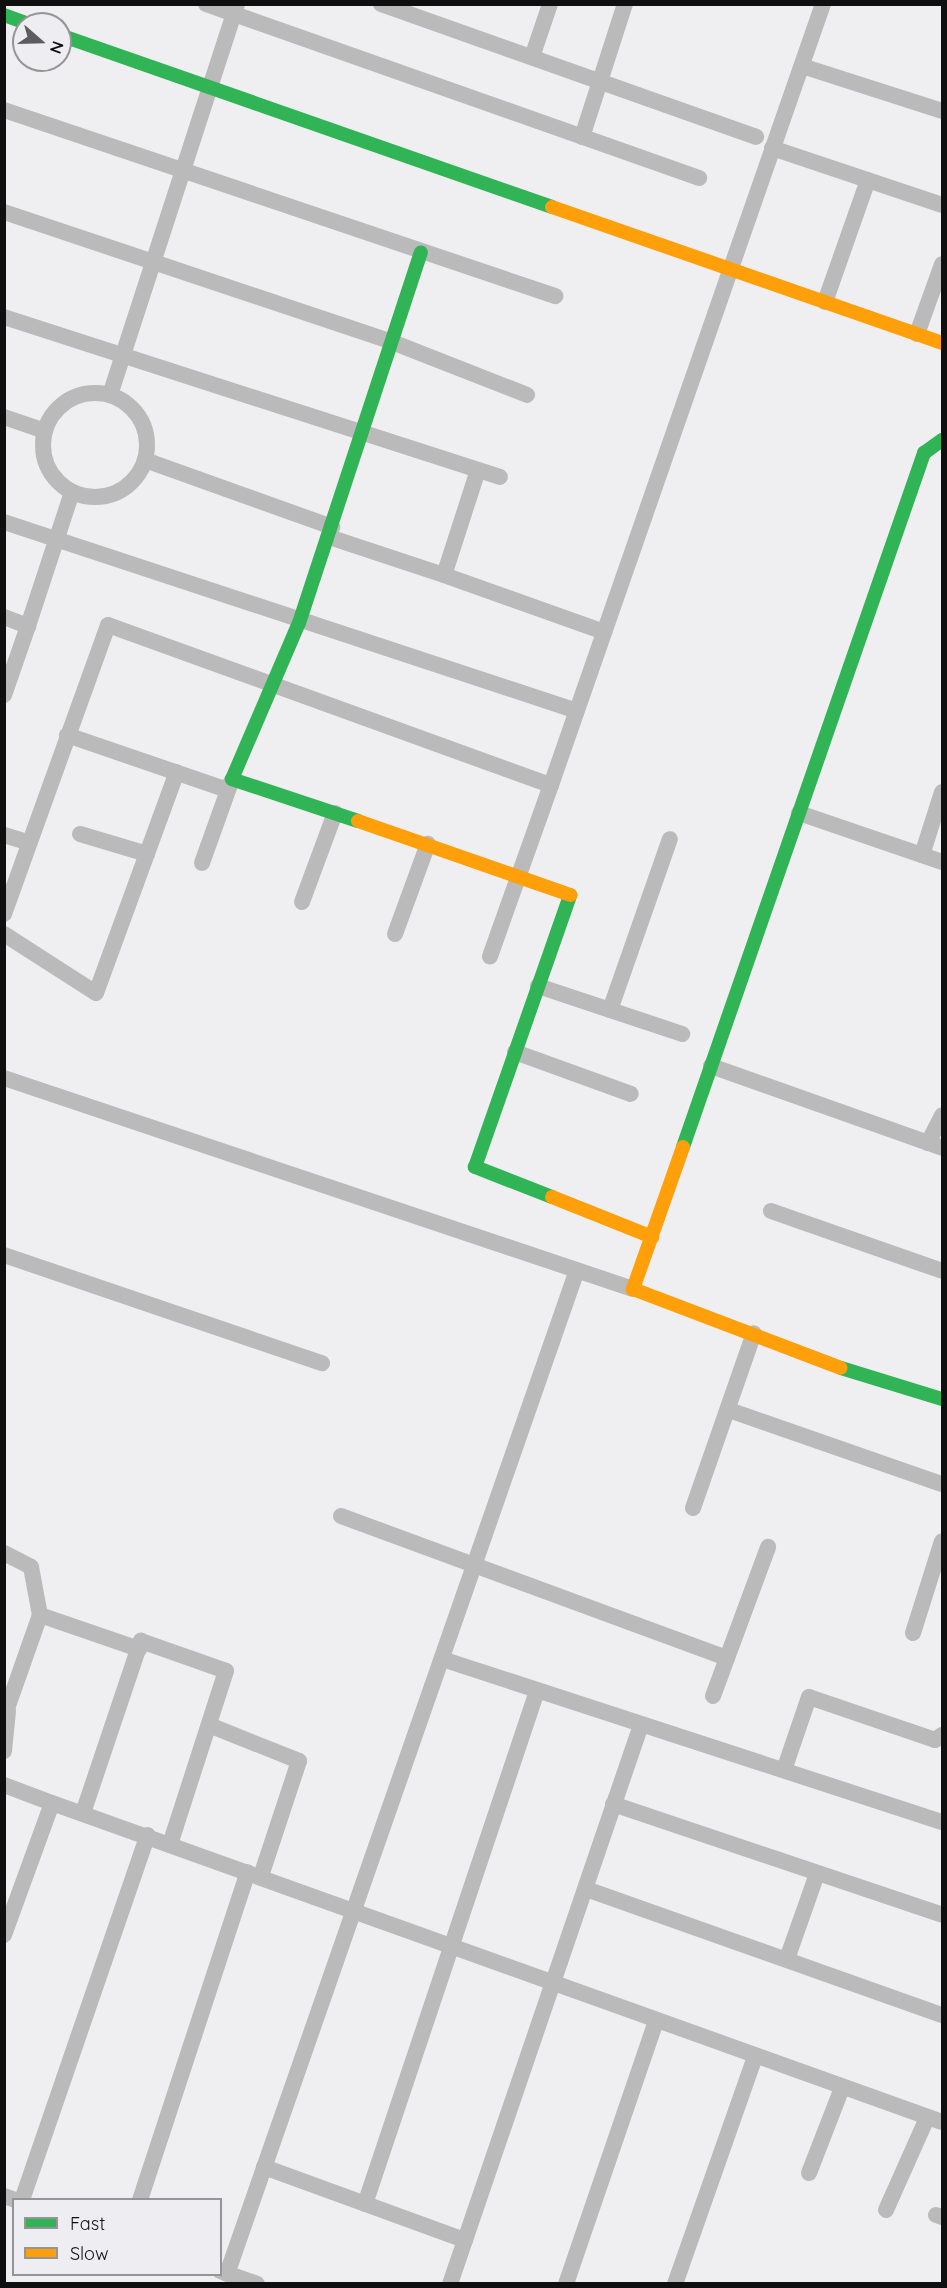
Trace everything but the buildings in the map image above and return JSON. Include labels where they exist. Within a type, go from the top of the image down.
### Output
[{"type":"street","points":[[206,4],[235,9],[699,178]]},
{"type":"street","points":[[381,4],[756,137]]},
{"type":"street","points":[[532,57],[550,4]]},
{"type":"street","points":[[582,137],[625,4]]},
{"type":"street","points":[[490,956],[577,711],[728,268],[823,4]]},
{"type":"street","points":[[110,395],[120,358],[235,9]]},
{"type":"street","points":[[72,39],[942,343]]},
{"type":"street","points":[[802,66],[942,111]]},
{"type":"street","points":[[4,110],[180,173],[421,254],[555,296]]},
{"type":"street","points":[[772,148],[942,206]]},
{"type":"street","points":[[825,302],[868,180]]},
{"type":"street","points":[[4,212],[152,264],[392,342],[527,395]]},
{"type":"street","points":[[202,863],[269,683],[299,623],[364,435],[421,254]]},
{"type":"street","points":[[917,334],[942,264]]},
{"type":"street","points":[[4,317],[120,358],[500,477]]},
{"type":"street","points":[[110,395],[136,413],[147,443],[145,460],[124,489],[108,496],[72,492],[48,466],[45,431],[52,416],[77,396],[110,395]]},
{"type":"street","points":[[4,417],[45,431]]},
{"type":"street","points":[[633,1289],[924,453],[942,440]]},
{"type":"street","points":[[145,460],[444,575],[604,632]]},
{"type":"street","points":[[444,575],[478,470]]},
{"type":"street","points":[[4,695],[72,492]]},
{"type":"street","points":[[4,522],[299,623],[577,711]]},
{"type":"street","points":[[4,617],[28,626]]},
{"type":"street","points":[[4,914],[27,842],[108,625],[551,785]]},
{"type":"street","points":[[67,735],[177,772],[334,813],[571,892],[475,1167],[651,1237]]},
{"type":"street","points":[[4,934],[96,993],[177,772]]},
{"type":"street","points":[[922,855],[942,792]]},
{"type":"street","points":[[302,902],[334,813]]},
{"type":"street","points":[[799,813],[942,862]]},
{"type":"street","points":[[4,834],[27,842]]},
{"type":"street","points":[[80,834],[147,854]]},
{"type":"street","points":[[610,1010],[670,839]]},
{"type":"street","points":[[395,934],[428,844]]},
{"type":"street","points":[[538,986],[682,1034]]},
{"type":"street","points":[[515,1052],[631,1094]]},
{"type":"street","points":[[711,1066],[935,1146],[942,1115]]},
{"type":"street","points":[[4,1078],[633,1289],[754,1333],[784,1350],[942,1399]]},
{"type":"street","points":[[771,1211],[942,1271]]},
{"type":"street","points":[[4,1255],[322,1363]]},
{"type":"street","points":[[257,2283],[224,2272],[264,2167],[352,1906],[476,1564],[577,1270]]},
{"type":"street","points":[[693,1508],[754,1333]]},
{"type":"street","points":[[729,1410],[942,1484]]},
{"type":"street","points":[[341,1516],[727,1658]]},
{"type":"street","points":[[913,1633],[942,1541]]},
{"type":"street","points":[[713,1696],[768,1547]]},
{"type":"street","points":[[4,1553],[30,1567],[40,1615],[6,1714],[4,1751]]},
{"type":"street","points":[[40,1615],[139,1649]]},
{"type":"street","points":[[83,1813],[141,1641],[226,1671],[170,1844]]},
{"type":"street","points":[[442,1659],[641,1725],[694,1737],[784,1770],[942,1822]]},
{"type":"street","points":[[365,2204],[537,1691]]},
{"type":"street","points":[[784,1770],[809,1697],[935,1740],[942,1735]]},
{"type":"street","points":[[140,2198],[254,1874],[299,1761],[209,1725]]},
{"type":"street","points":[[450,2283],[641,1725]]},
{"type":"street","points":[[4,1785],[254,1874],[352,1906],[553,1984],[935,2120],[886,2210]]},
{"type":"street","points":[[4,1935],[52,1803]]},
{"type":"street","points":[[613,1804],[942,1915]]},
{"type":"street","points":[[22,2198],[148,1836]]},
{"type":"street","points":[[787,1959],[817,1874]]},
{"type":"street","points":[[586,1889],[942,2015]]},
{"type":"street","points":[[566,2283],[656,2021]]},
{"type":"street","points":[[675,2283],[755,2057]]},
{"type":"street","points":[[809,2173],[842,2088]]},
{"type":"street","points":[[264,2167],[465,2240]]},
{"type":"traffic: fast","points":[[4,15],[12,18]]},
{"type":"traffic: fast","points":[[72,39],[552,207]]},
{"type":"traffic: fast","points":[[358,821],[232,779],[299,623],[421,253]]},
{"type":"traffic: fast","points":[[683,1147],[924,453],[942,440]]},
{"type":"traffic: fast","points":[[552,1197],[475,1167],[570,895]]},
{"type":"traffic: fast","points":[[841,1368],[942,1399]]},
{"type":"traffic: slow","points":[[552,207],[942,343]]},
{"type":"traffic: slow","points":[[358,821],[570,895]]},
{"type":"traffic: slow","points":[[683,1147],[633,1289],[841,1368]]},
{"type":"traffic: slow","points":[[552,1197],[652,1237]]}]
